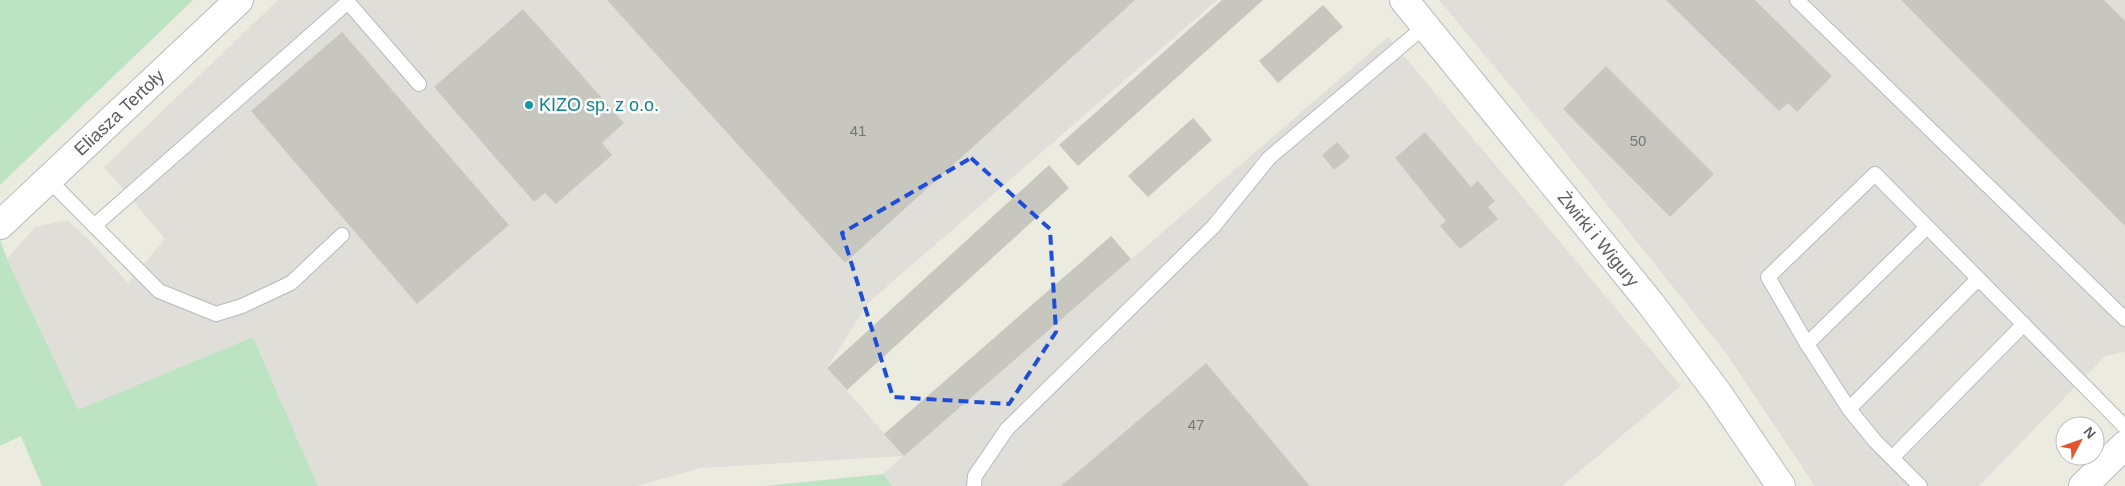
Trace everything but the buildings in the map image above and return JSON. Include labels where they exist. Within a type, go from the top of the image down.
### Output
[{"type":"street","name":"Eliasza Tertoły","points":[[0,225],[239,0]]},
{"type":"street","name":"Żwirki i Wigury","points":[[1404,0],[1651,304],[1718,395],[1781,486]]},
{"type":"street","points":[[2083,486],[2125,445]]},
{"type":"lane","points":[[1797,0],[2125,319]]},
{"type":"lane","points":[[94,226],[347,1],[419,84]]},
{"type":"lane","points":[[974,486],[975,476],[1007,429],[1213,227],[1269,158],[1425,26]]},
{"type":"lane","points":[[1920,486],[1876,441],[1849,409],[1807,344],[1768,277],[1875,174],[2125,427]]},
{"type":"lane","points":[[49,180],[159,291],[216,314],[242,306],[291,283],[342,236]]},
{"type":"lane","points":[[1807,344],[1928,227]]},
{"type":"lane","points":[[1849,409],[1978,278]]},
{"type":"lane","points":[[1892,458],[2024,324]]},
{"type":"highlighted area","points":[[971,158],[1050,229],[1056,332],[1009,404],[893,397],[876,336],[842,233]]},
{"type":"shaded area","points":[[278,0],[1217,0],[868,303],[827,368],[904,456],[1388,37],[1681,386],[1562,486],[894,486],[883,474],[903,456],[700,468],[637,486],[318,486],[253,337],[78,411],[7,259],[35,227],[67,220],[91,242],[128,283],[165,239],[104,167]]},
{"type":"shaded area","points":[[1439,0],[2125,0],[2125,352],[2105,356],[1979,486],[1815,486],[1726,353],[1556,141]]},
{"type":"green space","points":[[0,0],[193,0],[0,185]]},
{"type":"green space","points":[[0,239],[7,259],[78,410],[253,337],[318,486],[42,486],[21,436],[0,446]]},
{"type":"green space","points":[[883,474],[893,486],[765,486]]},
{"type":"place","name":"KIZO sp. z o.o.","points":[[529,105]]}]
